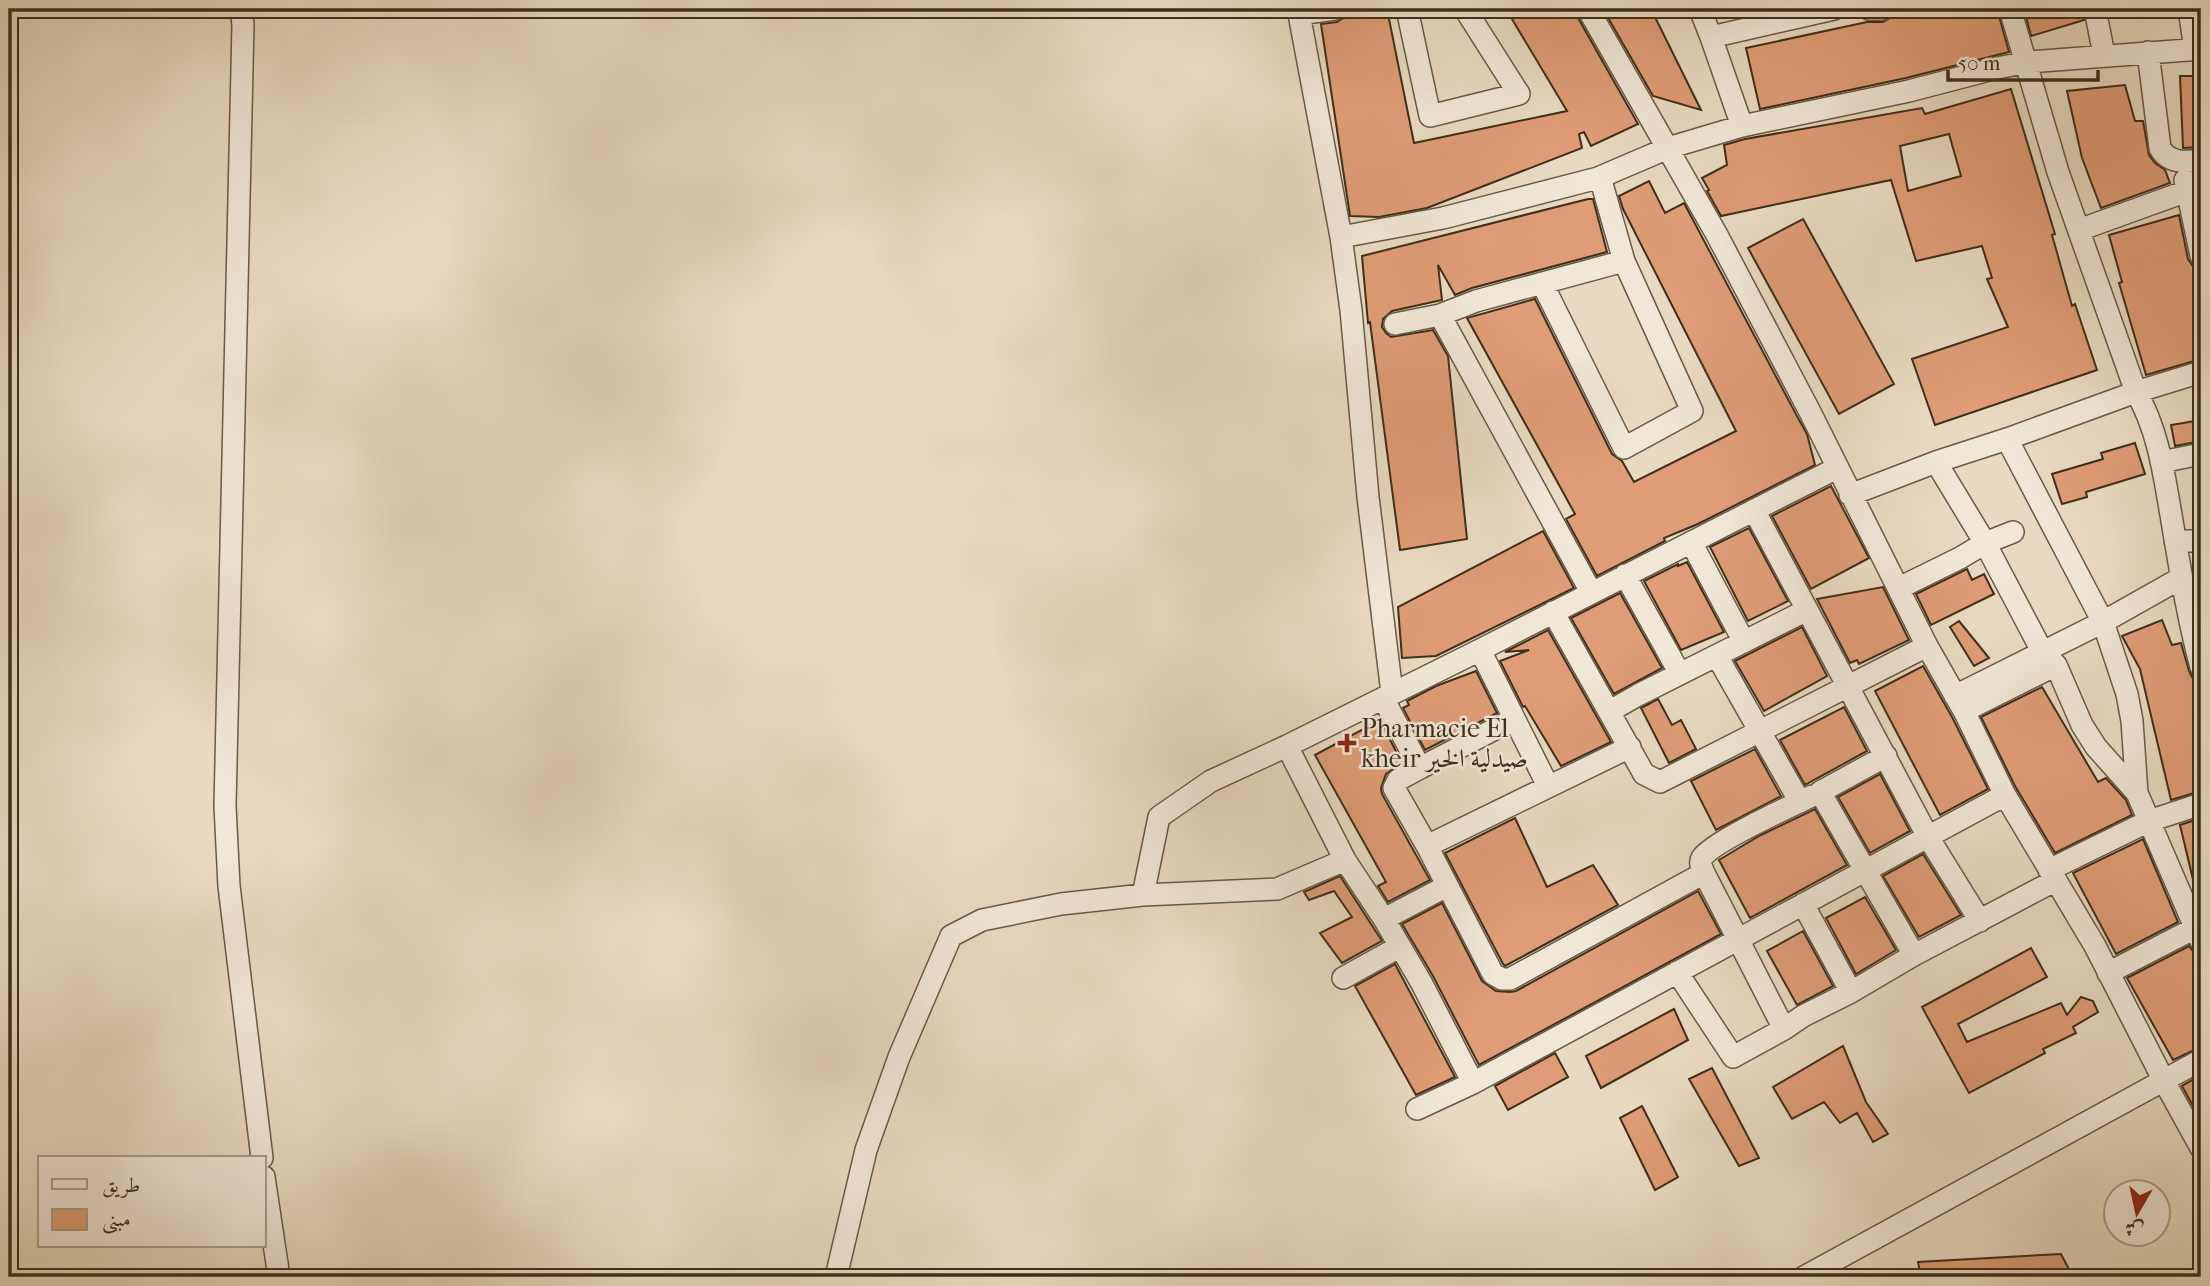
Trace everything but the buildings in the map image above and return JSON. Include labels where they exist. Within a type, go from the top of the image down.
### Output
[{"type":"street","points":[[242,9],[225,806],[229,886],[262,1156]]},
{"type":"street","points":[[1335,9],[1299,14],[1351,310],[1387,695],[1420,768]]},
{"type":"street","points":[[1407,9],[1430,116],[1520,94],[1465,9]]},
{"type":"street","points":[[1588,9],[1717,235],[2005,795],[2095,946],[2201,1148]]},
{"type":"street","points":[[1700,9],[1742,126]]},
{"type":"street","points":[[1711,37],[1834,9]]},
{"type":"street","points":[[1842,9],[1846,14],[1852,9]]},
{"type":"street","points":[[1869,9],[1882,9]]},
{"type":"street","points":[[2010,9],[2028,62],[2040,113],[2079,230],[2136,392],[2151,420],[2201,667]]},
{"type":"street","points":[[2095,9],[2104,55]]},
{"type":"street","points":[[1340,237],[1443,218],[1598,178],[1668,148],[1742,126],[1909,91],[2028,62],[2198,49],[2189,9]]},
{"type":"street","points":[[2148,52],[2160,148],[2170,159],[2191,161],[2187,191],[2201,250]]},
{"type":"street","points":[[1542,283],[1624,448],[1692,411],[1623,261],[1598,178]]},
{"type":"street","points":[[2079,230],[2187,191]]},
{"type":"street","points":[[1395,324],[1440,315],[1476,301],[1623,261]]},
{"type":"street","points":[[1440,315],[1591,592]]},
{"type":"street","points":[[1850,495],[1936,462],[2201,372]]},
{"type":"street","points":[[2007,439],[2104,622],[2127,694],[2132,722],[2137,793]]},
{"type":"street","points":[[2161,462],[2201,454]]},
{"type":"street","points":[[1936,462],[1985,543],[2089,737],[2137,793],[2199,931],[2108,974]]},
{"type":"street","points":[[1143,895],[1159,817],[1211,781],[1480,650],[1837,468]]},
{"type":"street","points":[[1754,510],[1928,837],[1980,922]]},
{"type":"street","points":[[1899,589],[1985,543],[2013,532]]},
{"type":"street","points":[[2175,541],[2201,541]]},
{"type":"street","points":[[1691,542],[1744,642]]},
{"type":"street","points":[[1625,575],[1680,674]]},
{"type":"street","points":[[1960,703],[2049,659],[2104,622],[2181,578]]},
{"type":"street","points":[[1610,711],[1807,610]]},
{"type":"street","points":[[1553,611],[1644,774],[1660,782],[1927,646]]},
{"type":"street","points":[[1480,650],[1548,786]]},
{"type":"street","points":[[1717,656],[1800,802]]},
{"type":"street","points":[[1514,719],[1398,780],[1394,788],[1493,974],[1506,979],[1704,873]]},
{"type":"street","points":[[1287,746],[1345,860],[1421,982],[1474,1083]]},
{"type":"street","points":[[1427,846],[1630,747]]},
{"type":"street","points":[[1784,1030],[1704,873],[1701,860],[1716,845],[1886,757]]},
{"type":"street","points":[[1820,792],[1914,955]]},
{"type":"street","points":[[1416,1109],[1474,1083],[2005,795]]},
{"type":"street","points":[[1677,972],[1733,1058],[1784,1030],[1803,1016],[1980,922],[2052,875],[2149,821],[2201,804]]},
{"type":"street","points":[[836,1277],[866,1150],[899,1057],[951,936],[982,920],[1060,904],[1143,895],[1277,889],[1345,860]]},
{"type":"street","points":[[1384,919],[1447,886]]},
{"type":"street","points":[[1803,904],[1851,992]]},
{"type":"street","points":[[1343,978],[1399,947]]},
{"type":"street","points":[[1804,1277],[2201,1060]]},
{"type":"street","points":[[266,1190],[279,1277]]},
{"type":"place","name":"Pharmacie El kheir صيدلية الخير","points":[[1347,743]]}]
